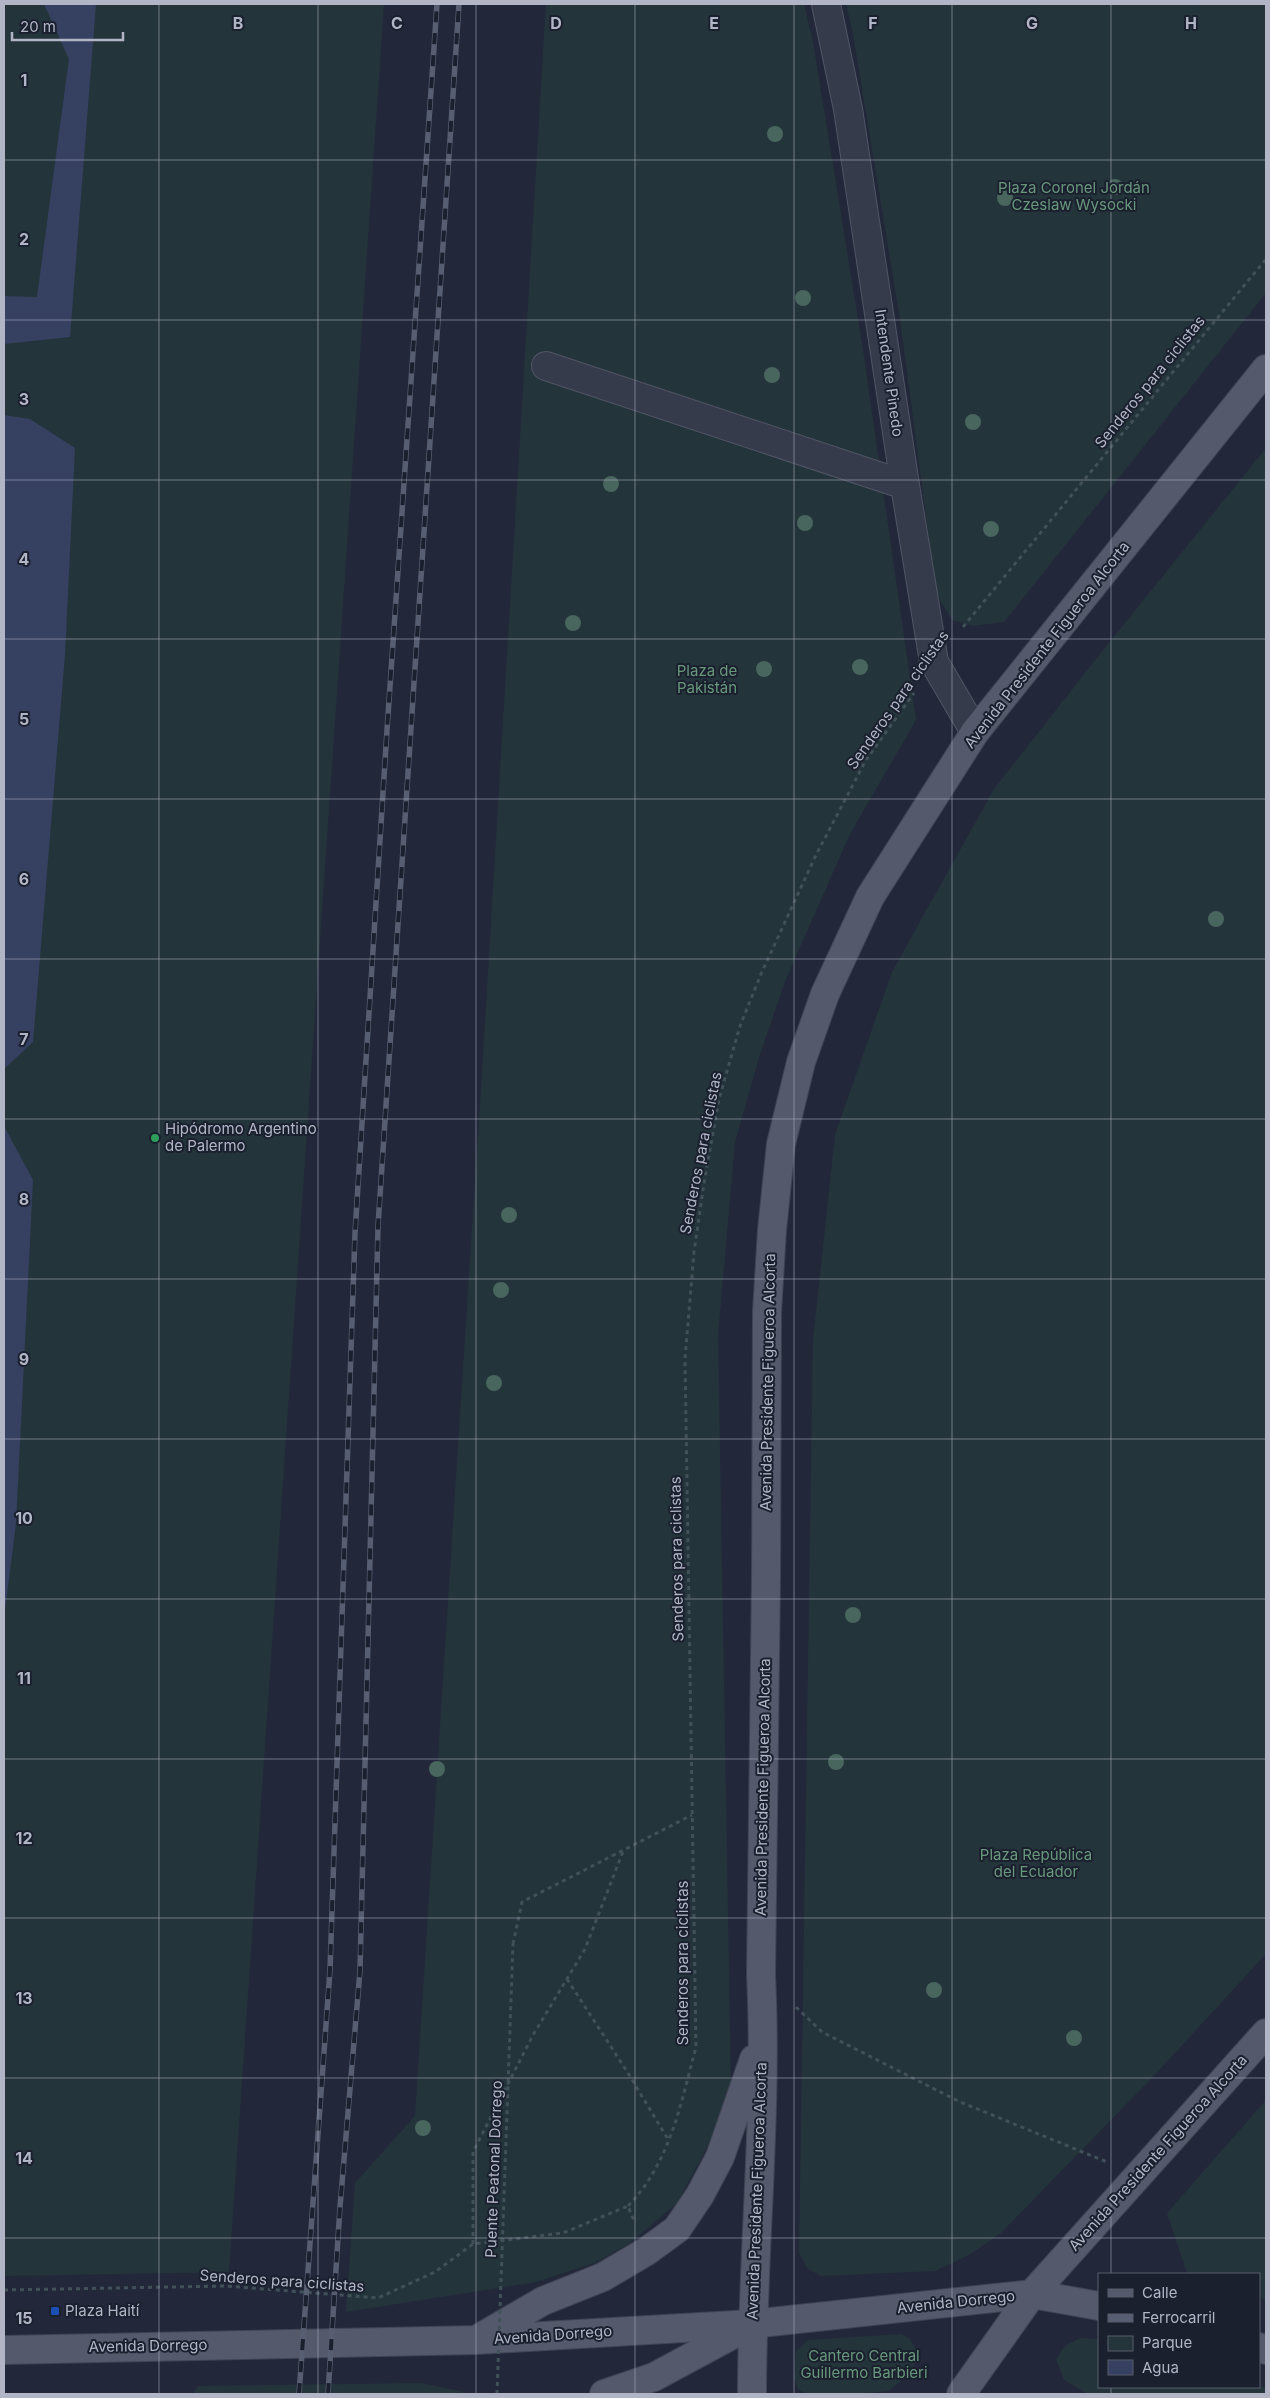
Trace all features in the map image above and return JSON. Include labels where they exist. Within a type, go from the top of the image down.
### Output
[{"type":"main road","name":"Avenida Presidente Figueroa Alcorta","points":[[752,2394],[752,2324],[764,2029],[761,1975],[766,1578],[766,1322],[772,1230],[781,1144],[801,1062],[824,994],[870,897],[975,732],[1266,369]]},
{"type":"main road","points":[[476,2340],[543,2301],[603,2277],[647,2251],[677,2229],[700,2195],[720,2157],[764,2029]]},
{"type":"main road","name":"Avenida Presidente Figueroa Alcorta","points":[[961,2394],[1032,2294],[1266,2033]]},
{"type":"main road","name":"Avenida Dorrego","points":[[4,2350],[476,2340],[752,2324],[1032,2294],[1098,2306]]},
{"type":"main road","points":[[604,2394],[654,2377],[752,2324]]},
{"type":"street","name":"Intendente Pinedo","points":[[826,4],[850,119],[905,485],[934,662],[975,732]]},
{"type":"street","points":[[546,366],[905,485]]},
{"type":"path","name":"Senderos para ciclistas","points":[[4,2290],[226,2286],[378,2298],[435,2272],[473,2244],[563,2233],[628,2206],[644,2190],[669,2142],[696,2047],[685,1359],[694,1252],[719,1099],[740,1026],[761,974],[815,856],[866,760],[898,717],[934,662],[1266,259]]},
{"type":"path","points":[[473,2244],[473,2152],[533,2035],[585,1949],[624,1849],[692,1814]]},
{"type":"path","name":"Puente Peatonal Dorrego","points":[[497,2394],[514,1944],[522,1902],[624,1849]]},
{"type":"path","points":[[761,1975],[822,2032],[958,2101],[1138,2175]]},
{"type":"path","points":[[566,1979],[628,2073],[669,2142]]},
{"type":"path","points":[[628,2206],[647,2251]]},
{"type":"green space","name":"Hipódromo Argentino de Palermo","points":[[4,4],[384,4],[229,2272],[4,2276]]},
{"type":"green space","name":"Plaza de Pakistán","points":[[546,4],[804,4],[813,42],[863,350],[916,720],[850,834],[786,979],[760,1054],[735,1142],[718,1335],[731,2090],[709,2144],[676,2204],[630,2243],[594,2263],[536,2282],[346,2312],[355,2183],[415,2116],[482,1073]]},
{"type":"green space","name":"Plaza Coronel Jordán Czeslaw Wysocki","points":[[846,4],[1266,4],[1266,293],[1004,622],[973,626],[952,620],[936,593],[900,319],[853,34]]},
{"type":"green space","name":"Plaza República del Ecuador","points":[[1266,448],[1266,1954],[1150,2080],[1001,2233],[969,2255],[935,2271],[821,2276],[808,2269],[799,2253],[813,1340],[835,1135],[892,972],[994,789]]},
{"type":"green space","points":[[1266,2100],[1266,2300],[1260,2297],[1260,2273],[1187,2273],[1167,2213]]},
{"type":"green space","name":"Cantero Central Guillermo Barbieri","points":[[902,2334],[910,2339],[917,2351],[916,2362],[907,2375],[889,2391],[858,2394],[807,2394],[798,2389],[794,2377],[796,2351],[808,2340]]},
{"type":"green space","points":[[1081,2338],[1098,2339],[1098,2388],[1260,2388],[1260,2386],[1266,2388],[1266,2394],[1088,2394],[1064,2380],[1056,2359],[1066,2345]]},
{"type":"green space","points":[[421,2383],[464,2392],[460,2394],[193,2394],[198,2386]]},
{"type":"water","points":[[44,4],[96,4],[70,337],[4,344],[4,296],[37,297],[69,59]]},
{"type":"water","points":[[4,415],[30,419],[75,448],[65,655],[33,1042],[5,1068],[4,1093]]},
{"type":"water","points":[[4,1126],[33,1180],[16,1523],[4,1618]]},
{"type":"railway","points":[[299,2394],[330,1970],[355,1233],[387,730],[437,4]]},
{"type":"railway","points":[[328,2394],[340,2207],[360,1971],[378,1226],[459,4]]},
{"type":"place","name":"Hipódromo Argentino de Palermo","points":[[155,1138]]},
{"type":"place","name":"Plaza Haití","points":[[55,2311]]}]
